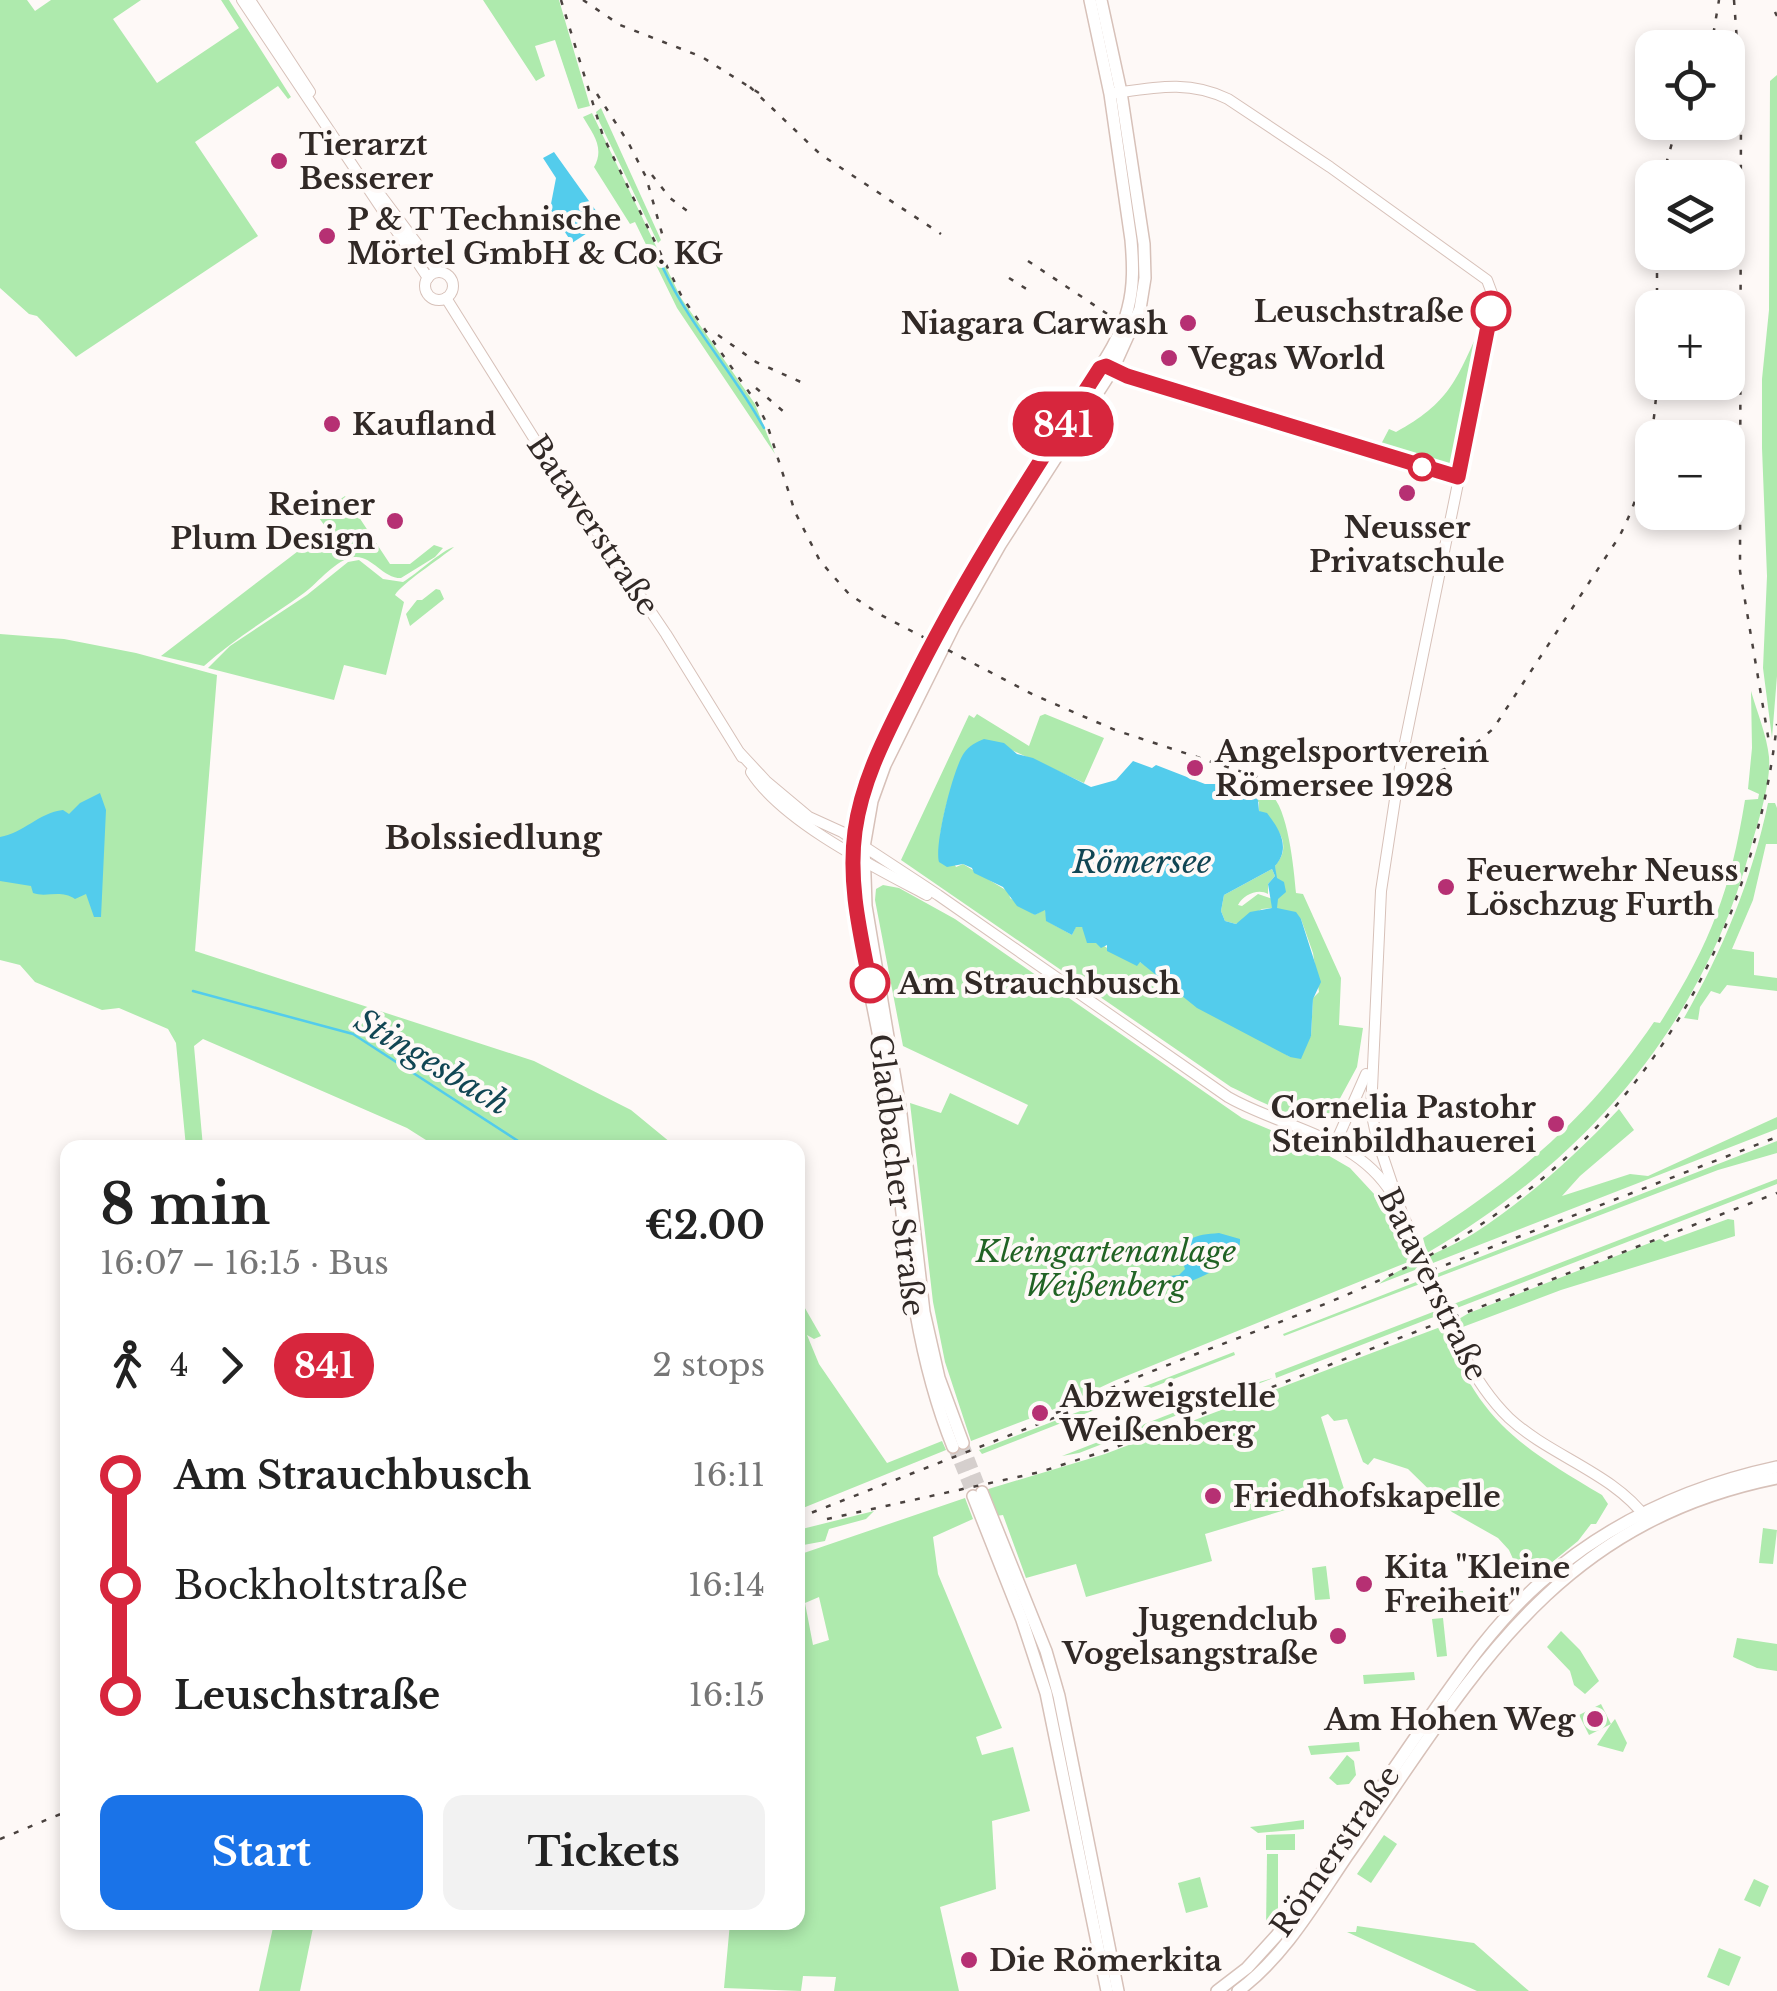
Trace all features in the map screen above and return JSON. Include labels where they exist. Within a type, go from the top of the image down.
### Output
[{"type":"main road","points":[[1090,0],[1111,72]]},
{"type":"main road","points":[[1100,0],[1111,72]]},
{"type":"main road","name":"Gladbacher Straße","points":[[958,1445],[930,1386],[914,1315],[887,1083],[856,914],[859,851],[885,764],[994,544],[1123,353],[1140,309],[1146,278],[1144,244],[1111,72]]},
{"type":"main road","name":"Römerstraße","points":[[1217,1991],[1247,1968],[1277,1935],[1450,1688],[1500,1622],[1538,1584],[1573,1556],[1714,1482],[1777,1467]]},
{"type":"main road","name":"Römerstraße","points":[[1238,1991],[1284,1946],[1498,1643],[1570,1573],[1645,1518],[1777,1478]]},
{"type":"main road","points":[[1108,1991],[1046,1693],[977,1494],[1046,1651],[1059,1696],[1118,1991]]},
{"type":"street","name":"Bataverstraße","points":[[242,0],[433,275]]},
{"type":"street","name":"Bataverstraße","points":[[250,0],[433,275],[428,293],[436,299],[446,298],[453,282],[448,274],[433,275]]},
{"type":"street","points":[[1115,93],[1184,85],[1228,99],[1429,238],[1484,278],[1491,288],[1486,346],[1394,806],[1380,902],[1370,1092],[1374,1128],[1403,1216]]},
{"type":"street","name":"Bataverstraße","points":[[446,298],[534,440],[627,574],[766,794],[951,906],[1228,1097],[1265,1116],[1336,1142],[1374,1169],[1403,1216],[1465,1356],[1492,1400],[1534,1438],[1624,1494],[1645,1518]]},
{"type":"street","name":"Bataverstraße","points":[[740,753],[808,817],[859,851]]},
{"type":"street","points":[[766,780],[766,794],[776,794],[808,817]]},
{"type":"street","points":[[1336,1142],[1365,1078],[1371,1048]]},
{"type":"green space","points":[[0,0],[27,0],[35,11],[51,0],[141,0],[113,19],[157,83],[239,28],[221,0],[229,0],[291,97],[288,99],[278,86],[195,142],[258,236],[76,357],[37,316],[29,314],[0,288]]},
{"type":"green space","points":[[483,0],[559,0],[590,106],[578,109],[555,40],[535,46],[545,76],[536,81]]},
{"type":"green space","points":[[1777,75],[1777,676],[1772,738],[1763,668],[1767,576],[1762,379],[1769,310],[1770,81]]},
{"type":"green space","points":[[601,108],[661,240],[658,243],[599,121],[596,112]]},
{"type":"green space","points":[[592,113],[681,298],[755,404],[775,454],[677,308],[635,222],[630,224],[594,167],[598,147],[583,117]]},
{"type":"green space","points":[[1480,328],[1455,463],[1441,469],[1378,450],[1389,429],[1396,432],[1440,400],[1457,377]]},
{"type":"green space","points":[[345,496],[390,564],[410,564],[434,545],[443,548],[401,578],[360,557],[347,559],[204,666],[161,656],[327,529],[314,511]]},
{"type":"green space","points":[[454,547],[395,595],[404,602],[386,675],[344,665],[334,700],[208,668],[230,646],[307,595],[348,562],[359,560],[383,579],[403,582]]},
{"type":"green space","points":[[436,589],[444,599],[410,626],[406,614],[417,600]]},
{"type":"green space","points":[[0,634],[64,639],[136,653],[217,675],[195,951],[534,1061],[631,1110],[667,1140],[426,1140],[407,1128],[203,1039],[194,1046],[202,1140],[185,1140],[176,1043],[168,1029],[119,1008],[102,1010],[35,982],[20,965],[0,960]]},
{"type":"green space","points":[[1751,691],[1768,749],[1766,791],[1730,912],[1702,973],[1669,1030],[1630,1083],[1586,1131],[1538,1176],[1427,1253],[1423,1238],[1491,1192],[1578,1116],[1654,1022],[1660,1023],[1677,995],[1716,917],[1745,800],[1758,799],[1759,794],[1748,789]]},
{"type":"green space","points":[[977,714],[1029,746],[1040,716],[1045,714],[1104,738],[1084,783],[1007,748],[965,778],[951,793],[940,837],[956,867],[963,864],[1009,892],[1010,898],[1035,915],[1045,909],[1047,921],[1072,935],[1076,926],[1082,927],[1108,949],[1140,962],[1290,1057],[1311,1036],[1313,998],[1319,992],[1313,953],[1301,919],[1277,909],[1275,866],[1283,850],[1281,836],[1259,811],[1259,802],[1236,794],[1239,784],[1267,792],[1276,801],[1289,839],[1296,893],[1303,894],[1341,978],[1339,1025],[1363,1028],[1357,1067],[1331,1115],[1294,1115],[1231,1087],[901,860],[969,715],[974,718]]},
{"type":"green space","points":[[1768,803],[1775,803],[1777,808],[1777,844],[1766,844],[1753,900],[1732,949],[1754,952],[1754,975],[1777,978],[1777,991],[1727,985],[1720,994],[1711,991],[1700,1007],[1698,1020],[1684,1018],[1735,914]]},
{"type":"green space","points":[[1272,869],[1275,876],[1268,884],[1268,894],[1260,892],[1251,894],[1238,905],[1258,894],[1273,899],[1272,908],[1262,909],[1236,924],[1225,921],[1221,911],[1224,895]]},
{"type":"green space","name":"Kleingartenanlage Weißenberg","points":[[883,885],[899,888],[955,919],[1242,1118],[1319,1150],[1350,1168],[1388,1209],[1413,1260],[971,1441],[945,1362],[933,1302],[910,1103],[941,1113],[950,1093],[1018,1125],[1028,1105],[903,1046],[875,900],[876,889]]},
{"type":"green space","points":[[1619,1109],[1634,1130],[1562,1196],[1630,1174],[1648,1176],[1777,1117],[1777,1129],[1379,1284],[1493,1221],[1550,1176]]},
{"type":"green space","points":[[1777,1141],[1777,1153],[1718,1170],[1283,1334]]},
{"type":"green space","points":[[1777,1179],[1777,1184],[1276,1378],[1275,1373]]},
{"type":"green space","points":[[1734,1220],[1735,1236],[1561,1290],[1460,1328],[1457,1320],[1469,1313],[1660,1239],[1665,1242]]},
{"type":"green space","points":[[805,1308],[821,1336],[814,1339],[807,1335],[819,1364],[887,1463],[942,1441],[946,1450],[805,1507]]},
{"type":"green space","points":[[1443,1326],[1471,1385],[1487,1408],[1524,1445],[1602,1495],[1608,1504],[1596,1524],[1591,1524],[1578,1541],[1529,1581],[1522,1579],[1509,1550],[1498,1538],[1452,1512],[1408,1469],[1374,1458],[1368,1465],[1363,1462],[1347,1419],[1334,1421],[1328,1414],[1321,1417],[1345,1492],[1205,1534],[1212,1561],[1086,1597],[1076,1564],[1026,1578],[1003,1515],[996,1516],[985,1490],[1105,1454]]},
{"type":"green space","points":[[1234,1352],[1235,1355],[982,1454],[979,1450]]},
{"type":"green space","points":[[1273,1378],[1079,1453],[1062,1456],[1232,1390]]},
{"type":"green space","points":[[965,1498],[973,1519],[933,1537],[938,1574],[1002,1728],[976,1737],[982,1755],[1013,1747],[1030,1811],[992,1821],[996,1889],[940,1907],[959,1991],[834,1991],[836,1977],[803,1976],[801,1991],[724,1988],[729,1930],[805,1930],[805,1603],[805,1553]],"holes":[[[819,1597],[829,1640],[813,1645],[805,1603]]]},
{"type":"green space","points":[[874,1511],[866,1519],[829,1529],[825,1541],[805,1545],[805,1528]]},
{"type":"green space","points":[[1763,1528],[1777,1530],[1773,1564],[1759,1563]]},
{"type":"green space","points":[[1326,1566],[1330,1599],[1315,1600],[1312,1568]]},
{"type":"green space","points":[[1463,1591],[1464,1603],[1413,1608],[1411,1597]]},
{"type":"green space","points":[[1443,1618],[1447,1656],[1437,1657],[1432,1619]]},
{"type":"green space","name":"Am Hohen Weg","points":[[1561,1631],[1580,1650],[1599,1681],[1585,1694],[1547,1647]]},
{"type":"green space","points":[[1737,1638],[1777,1644],[1777,1671],[1757,1668],[1733,1657]]},
{"type":"green space","points":[[1414,1672],[1415,1680],[1364,1684],[1363,1675]]},
{"type":"green space","name":"Am Hohen Weg","points":[[1601,1704],[1611,1724],[1589,1735],[1579,1715]]},
{"type":"green space","points":[[1615,1719],[1627,1743],[1623,1752],[1597,1745]]},
{"type":"green space","points":[[1359,1742],[1360,1751],[1311,1755],[1308,1746]]},
{"type":"green space","points":[[1347,1755],[1354,1761],[1356,1775],[1349,1784],[1337,1785],[1329,1778]]},
{"type":"green space","points":[[1304,1820],[1304,1829],[1258,1833],[1250,1827]]},
{"type":"green space","points":[[1295,1834],[1295,1850],[1266,1850],[1266,1835]]},
{"type":"green space","points":[[1384,1835],[1397,1844],[1371,1883],[1357,1874]]},
{"type":"green space","points":[[1267,1854],[1278,1854],[1278,1912],[1271,1928],[1266,1928]]},
{"type":"green space","points":[[1200,1877],[1208,1907],[1186,1913],[1178,1883]]},
{"type":"green space","points":[[1754,1879],[1769,1886],[1760,1907],[1744,1900]]},
{"type":"green space","points":[[1357,1926],[1474,1943],[1529,1991],[1477,1991],[1347,1932],[1356,1932]]},
{"type":"green space","points":[[272,1930],[313,1930],[300,1991],[259,1991]]},
{"type":"green space","points":[[1719,1948],[1741,1957],[1729,1986],[1707,1977]]},
{"type":"water","points":[[554,152],[604,222],[572,243],[550,209],[556,178],[543,158]]},
{"type":"water","name":"Römersee","points":[[984,739],[1004,743],[1017,754],[1091,787],[1116,780],[1133,761],[1258,799],[1259,811],[1267,813],[1282,839],[1282,853],[1275,866],[1286,892],[1278,899],[1277,908],[1296,912],[1301,919],[1321,982],[1313,999],[1311,1036],[1301,1059],[1290,1057],[1197,1008],[1140,962],[1137,966],[1107,951],[1107,945],[1101,948],[1096,943],[1087,943],[1082,927],[1076,927],[1072,935],[1046,921],[1045,910],[1035,915],[1017,906],[1003,887],[974,873],[972,868],[963,864],[947,867],[939,862],[942,824],[955,774],[964,753]],"holes":[[[1272,869],[1275,876],[1268,884],[1272,908],[1250,912],[1236,924],[1225,921],[1221,911],[1224,895]]]},
{"type":"water","points":[[100,793],[106,810],[101,917],[94,917],[86,894],[75,899],[38,894],[33,893],[31,886],[0,881],[0,837],[54,812],[63,810],[69,814]]},
{"type":"water","points":[[1219,1233],[1240,1239],[1239,1248],[1227,1262],[1179,1286],[1169,1283],[1169,1276],[1179,1275],[1185,1269],[1183,1263],[1177,1262],[1187,1242],[1197,1236]]},
{"type":"waterway","points":[[663,268],[764,428]]},
{"type":"waterway","name":"Stingesbach","points":[[193,991],[353,1034],[517,1140]]},
{"type":"tunnel","points":[[963,1443],[982,1492]]},
{"type":"tunnel","points":[[953,1447],[973,1496]]},
{"type":"railway","points":[[561,0],[603,136],[682,297],[756,402],[767,424],[795,512],[820,561],[849,594],[879,614],[1034,695],[1115,730],[1288,787],[1345,795],[1397,789],[1445,769],[1493,729],[1619,537],[1646,462],[1655,400]]},
{"type":"railway","points":[[583,0],[620,25],[702,57],[759,93]]},
{"type":"railway","points":[[1714,30],[1719,0]]},
{"type":"railway","points":[[1734,0],[1741,97],[1740,571],[1769,742]]},
{"type":"railway","points":[[1775,12],[1777,16]]},
{"type":"railway","points":[[750,87],[820,154],[941,234]]},
{"type":"railway","points":[[597,94],[646,177],[663,237]]},
{"type":"railway","points":[[1667,160],[1673,140]]},
{"type":"railway","points":[[652,175],[670,198],[690,213]]},
{"type":"railway","points":[[1028,261],[1109,315]]},
{"type":"railway","points":[[1657,270],[1657,290]]},
{"type":"railway","points":[[1009,278],[1028,290]]},
{"type":"railway","points":[[718,335],[756,362],[803,383]]},
{"type":"railway","points":[[756,388],[784,412]]},
{"type":"railway","points":[[1056,1413],[1330,1302],[1419,1261],[1493,1216],[1559,1164],[1617,1104],[1666,1039],[1707,967],[1739,890],[1762,809],[1777,724]]},
{"type":"railway","points":[[1404,1281],[1777,1137]]},
{"type":"railway","points":[[827,1519],[1040,1472],[1108,1450],[1777,1193]]},
{"type":"railway","points":[[805,1515],[1069,1412]]},
{"type":"railway","points":[[0,1839],[60,1814]]},
{"type":"bus line","name":"841","points":[[870,983],[856,914],[853,869],[856,827],[867,782],[885,737],[962,587],[1100,368],[1106,366],[1374,454],[1458,477],[1491,311]]},
{"type":"place","name":"Tierarzt Besserer","points":[[279,161]]},
{"type":"place","name":"P & T Technische Mörtel GmbH & Co. KG","points":[[327,236]]},
{"type":"place","name":"Leuschstraße","points":[[1491,311]]},
{"type":"place","name":"Niagara Carwash","points":[[1188,323]]},
{"type":"place","name":"Vegas World","points":[[1169,358]]},
{"type":"place","name":"Kaufland","points":[[332,424]]},
{"type":"place","name":"Neusser Privatschule","points":[[1407,493]]},
{"type":"place","name":"Reiner Plum Design","points":[[395,521]]},
{"type":"place","name":"Angelsportverein Römersee 1928","points":[[1195,768]]},
{"type":"place","name":"Feuerwehr Neuss Löschzug Furth","points":[[1446,887]]},
{"type":"place","name":"Am Strauchbusch","points":[[870,983]]},
{"type":"place","name":"Cornelia Pastohr Steinbildhauerei","points":[[1556,1124]]},
{"type":"place","name":"Abzweigstelle Weißenberg","points":[[1040,1413]]},
{"type":"place","name":"Friedhofskapelle","points":[[1213,1496]]},
{"type":"place","name":"Kita \"Kleine Freiheit\"","points":[[1364,1584]]},
{"type":"place","name":"Jugendclub Vogelsangstraße","points":[[1338,1636]]},
{"type":"place","name":"Am Hohen Weg","points":[[1595,1719]]},
{"type":"place","name":"Die Römerkita","points":[[969,1960]]},
{"type":"district","name":"Bolssiedlung","points":[[493,838]]}]
